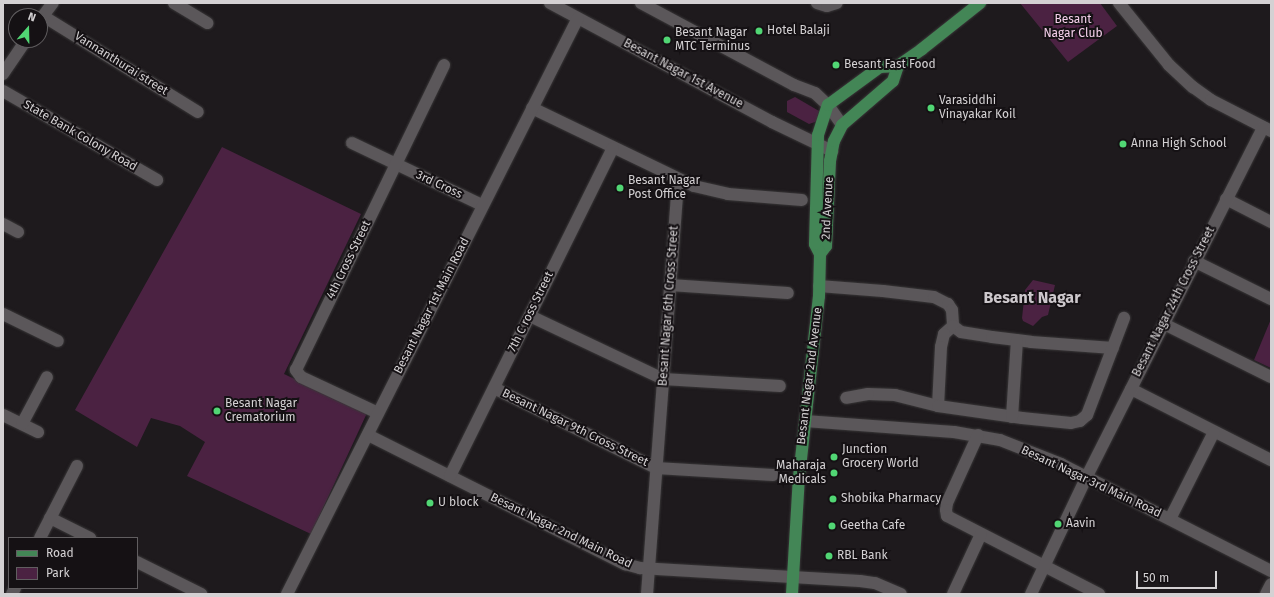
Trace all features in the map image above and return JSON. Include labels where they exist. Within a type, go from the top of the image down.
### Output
[{"type":"main road","points":[[820,254],[815,244],[817,144],[818,135],[828,105],[880,66],[898,66],[980,3]]},
{"type":"main road","points":[[842,125],[893,81],[898,66]]},
{"type":"main road","name":"2nd Avenue","points":[[820,254],[826,246],[831,156],[834,141],[842,125]]},
{"type":"main road","name":"Besant Nagar 2nd Avenue","points":[[792,594],[799,480],[819,286],[820,254]]},
{"type":"street","points":[[174,3],[207,23]]},
{"type":"street","name":"Besant Nagar 1st Avenue","points":[[550,3],[817,144],[831,156]]},
{"type":"street","points":[[641,3],[794,85],[815,93],[828,105],[842,125]]},
{"type":"street","points":[[817,3],[827,6],[837,3]]},
{"type":"street","points":[[1119,3],[1169,65],[1193,87],[1217,103],[1267,129]]},
{"type":"street","name":"Besant Nagar 1st Main Road","points":[[287,594],[482,205],[578,18]]},
{"type":"street","name":"Vannanthurai street","points":[[48,22],[198,112]]},
{"type":"street","points":[[3,74],[21,48]]},
{"type":"street","name":"4th Cross Street","points":[[378,414],[301,378],[296,370],[444,65]]},
{"type":"street","name":"State Bank Colony Road","points":[[3,91],[157,180]]},
{"type":"street","points":[[532,108],[678,180],[700,188],[728,194],[802,200]]},
{"type":"street","name":"Besant Nagar 24th Cross Street","points":[[1031,594],[1086,478],[1164,324],[1194,261],[1226,199],[1267,129]]},
{"type":"street","name":"3rd Cross","points":[[352,143],[482,205]]},
{"type":"street","name":"7th C ross Street","points":[[450,476],[613,148]]},
{"type":"street","name":"Besant Nagar 6th Cross Street","points":[[647,594],[678,180]]},
{"type":"street","points":[[1226,199],[1271,222]]},
{"type":"street","points":[[3,224],[18,232]]},
{"type":"street","points":[[1194,261],[1271,300]]},
{"type":"street","points":[[670,285],[788,293]]},
{"type":"street","points":[[819,286],[934,297],[948,304],[952,310],[952,326],[944,334],[941,347],[938,406]]},
{"type":"street","points":[[3,314],[58,341]]},
{"type":"street","points":[[530,316],[663,379],[780,386]]},
{"type":"street","points":[[846,398],[868,394],[895,394],[938,406],[1012,417],[1071,423],[1080,421],[1087,415],[1124,318]]},
{"type":"street","points":[[1164,324],[1271,377]]},
{"type":"street","points":[[952,326],[961,332],[1017,340],[1113,348]]},
{"type":"street","points":[[1012,417],[1017,340]]},
{"type":"street","points":[[22,424],[47,377]]},
{"type":"street","name":"Besant Nagar 9th Cross Street","points":[[494,388],[656,468]]},
{"type":"street","points":[[1131,389],[1271,460]]},
{"type":"street","points":[[3,415],[38,432]]},
{"type":"street","name":"Besant Nagar 3rd Main Road","points":[[805,421],[954,432],[1000,440],[1086,478],[1271,571]]},
{"type":"street","points":[[1170,519],[1214,432]]},
{"type":"street","name":"Besant Nagar 2nd Main Road","points":[[368,435],[626,564],[649,568],[860,581],[875,584],[901,594]]},
{"type":"street","points":[[978,435],[950,494],[946,510],[950,519],[1099,594]]},
{"type":"street","points":[[40,537],[77,466]]},
{"type":"street","points":[[656,468],[772,475]]},
{"type":"street","points":[[50,518],[88,537]]},
{"type":"street","points":[[953,594],[981,534]]},
{"type":"street","points":[[138,562],[201,594]]},
{"type":"street","points":[[1266,594],[1271,584]]},
{"type":"green space","name":"Besant Nagar Club","points":[[1020,3],[1100,3],[1117,26],[1068,62]]},
{"type":"green space","points":[[795,97],[819,111],[818,121],[809,124],[787,112],[787,101]]},
{"type":"green space","points":[[222,147],[361,214],[284,374],[367,413],[311,534],[187,476],[205,442],[180,426],[151,418],[137,447],[75,410]]},
{"type":"green space","points":[[1033,280],[1055,285],[1048,315],[1042,317],[1033,326],[1023,321],[1022,318],[1025,290]]},
{"type":"green space","points":[[1271,319],[1271,368],[1254,360]]},
{"type":"place","name":"Hotel Balaji","points":[[759,31]]},
{"type":"place","name":"Besant Nagar MTC Terminus","points":[[667,40]]},
{"type":"place","name":"Besant Fast Food","points":[[836,65]]},
{"type":"place","name":"Varasiddhi Vinayakar Koil","points":[[931,108]]},
{"type":"place","name":"Anna High School","points":[[1123,144]]},
{"type":"place","name":"Besant Nagar Post Office","points":[[620,188]]},
{"type":"place","name":"Besant Nagar Crematorium","points":[[217,411]]},
{"type":"place","name":"Junction Grocery World","points":[[834,457]]},
{"type":"place","name":"Maharaja Medicals","points":[[834,473]]},
{"type":"place","name":"Shobika Pharmacy","points":[[833,499]]},
{"type":"place","name":"U block","points":[[430,503]]},
{"type":"place","name":"Aavin","points":[[1058,524]]},
{"type":"place","name":"Geetha Cafe","points":[[832,526]]},
{"type":"place","name":"RBL Bank","points":[[829,556]]},
{"type":"district","name":"Besant Nagar","points":[[1032,298]]}]
